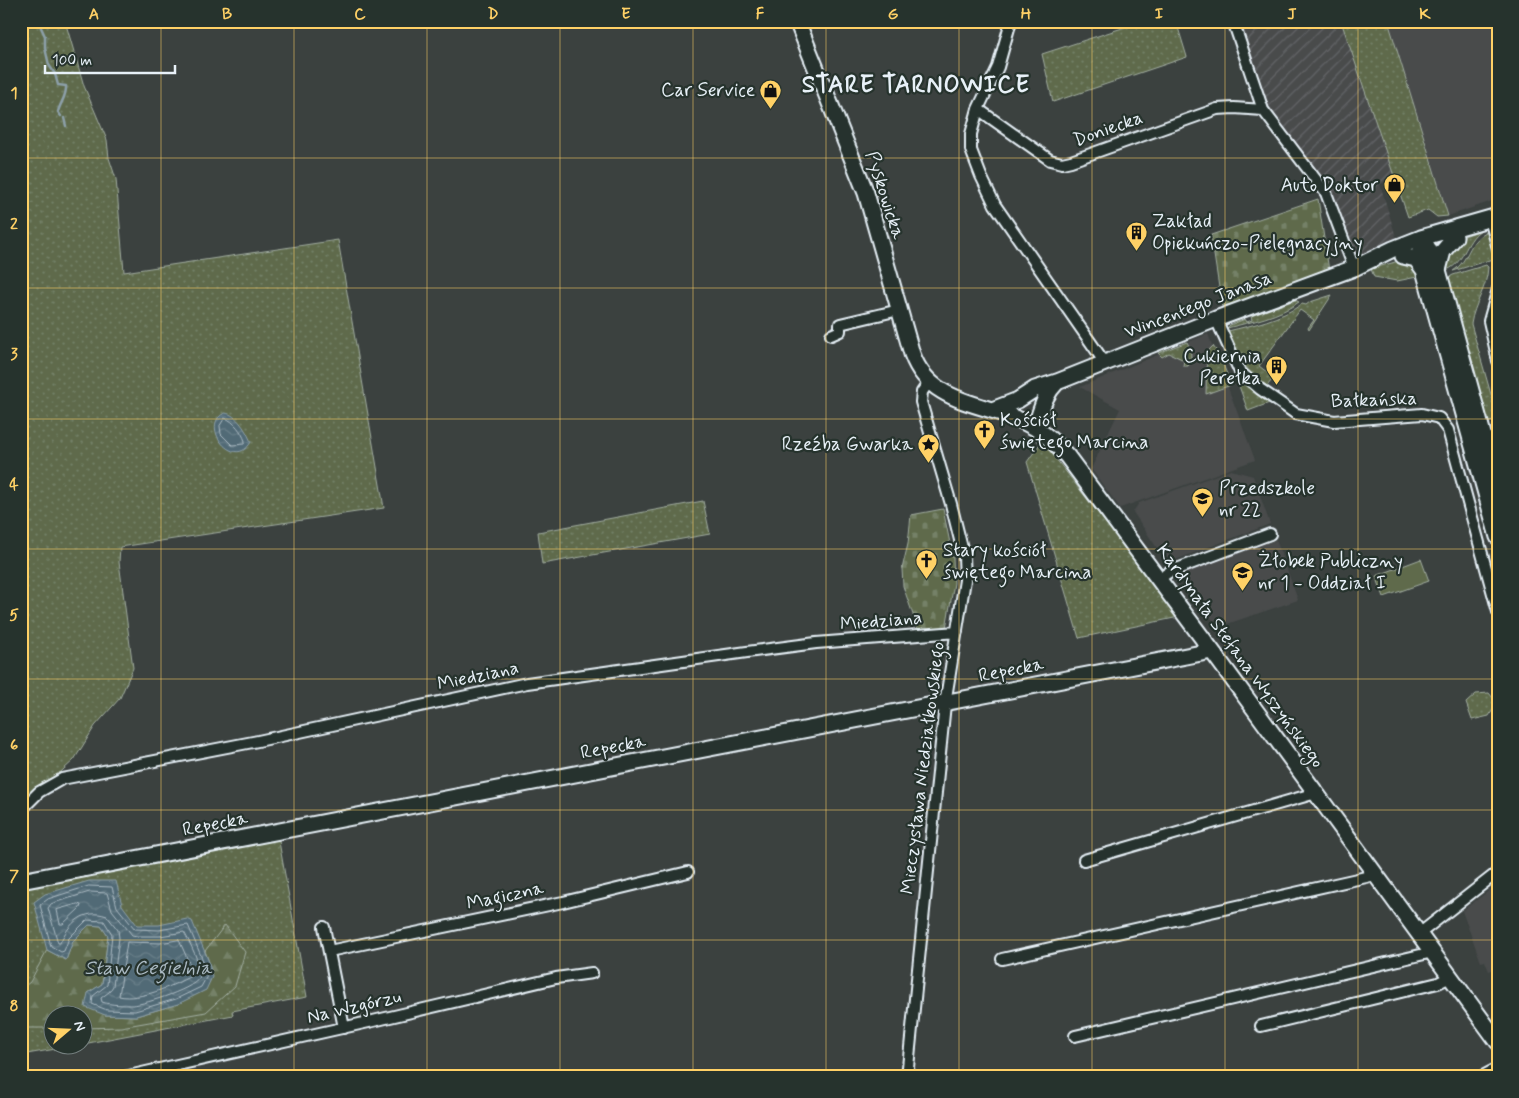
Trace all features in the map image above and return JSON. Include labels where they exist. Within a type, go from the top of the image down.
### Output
[{"type":"street","name":"Pyskowicka","points":[[797,21],[866,193],[915,362],[929,382]]},
{"type":"street","points":[[1011,21],[998,67],[978,109],[971,134],[971,150],[980,176],[995,205],[1105,363]]},
{"type":"street","points":[[1233,21],[1263,110],[1326,193],[1354,268]]},
{"type":"street","name":"Doniecka","points":[[978,109],[1050,160],[1062,163],[1071,162],[1217,109],[1263,110]]},
{"type":"street","points":[[1494,218],[1498,248]]},
{"type":"street","name":"Wincentego Janasa","points":[[1354,268],[1403,256],[1423,246],[1494,218]]},
{"type":"street","name":"Wincentego Janasa","points":[[992,410],[1018,400],[1036,389],[1354,268],[1393,249],[1423,246],[1455,237],[1494,218]]},
{"type":"street","points":[[1431,270],[1455,237]]},
{"type":"street","points":[[1423,246],[1498,489]]},
{"type":"street","points":[[1403,256],[1416,260],[1431,270],[1498,537]]},
{"type":"street","points":[[1498,289],[1489,321],[1498,361]]},
{"type":"street","points":[[831,335],[840,331],[840,324],[899,310]]},
{"type":"street","name":"Bałkańska","points":[[1216,319],[1240,372],[1260,389],[1296,414],[1334,421],[1422,414],[1439,418],[1448,430],[1498,612]]},
{"type":"street","name":"Kardynała Stefana Wyszyńskiego","points":[[929,382],[946,394],[1013,416],[1035,427],[1047,435],[1067,456],[1498,1042]]},
{"type":"street","name":"Mieczysława Niedziałkowskiego","points":[[907,1077],[945,704],[965,580],[964,556],[921,402],[922,392],[929,382]]},
{"type":"street","points":[[1035,427],[1048,392],[1058,382]]},
{"type":"street","points":[[1013,416],[1012,410],[1018,400]]},
{"type":"street","points":[[1159,579],[1169,572],[1270,534]]},
{"type":"street","name":"Miedziana","points":[[21,810],[39,792],[62,779],[258,741],[527,683],[787,647],[957,632]]},
{"type":"street","name":"Repecka","points":[[21,881],[1212,651]]},
{"type":"street","points":[[1084,860],[1316,793]]},
{"type":"street","name":"Magiczna","points":[[329,951],[562,902],[688,872]]},
{"type":"street","points":[[1419,934],[1498,872]]},
{"type":"street","points":[[1002,959],[1375,875]]},
{"type":"street","points":[[324,927],[344,1028]]},
{"type":"street","points":[[1075,1036],[1433,952]]},
{"type":"street","name":"Na Wzgórzu","points":[[124,1077],[556,978],[592,974]]},
{"type":"street","points":[[1262,1026],[1438,983],[1450,977]]},
{"type":"street","points":[[1481,1077],[1498,1068]]},
{"type":"shaded area","points":[[1233,21],[1341,21],[1395,178],[1380,184],[1397,240],[1351,260],[1329,201],[1270,120]]},
{"type":"shaded area","points":[[1388,21],[1498,21],[1498,199],[1448,216]]},
{"type":"shaded area","points":[[1208,334],[1255,460],[1120,508],[1091,469],[1120,409],[1080,387]]},
{"type":"shaded area","name":"Przedszkole nr 22","points":[[1231,470],[1253,476],[1270,524],[1167,563],[1133,512],[1139,503]]},
{"type":"shaded area","name":"Żłobek Publiczny nr 1 - Oddział I","points":[[1276,540],[1298,600],[1218,627],[1183,582],[1181,572]]},
{"type":"shaded area","points":[[1498,884],[1498,968],[1489,971],[1485,961],[1481,962],[1462,911]]},
{"type":"green space","points":[[21,21],[65,21],[84,86],[107,140],[109,158],[116,179],[124,272],[338,240],[384,508],[120,547],[119,562],[133,668],[120,698],[95,726],[74,760],[21,808]]},
{"type":"green space","points":[[1144,21],[1176,21],[1187,57],[1053,102],[1042,54]]},
{"type":"green space","points":[[1341,21],[1388,21],[1448,216],[1437,217],[1428,210],[1408,217]]},
{"type":"green space","points":[[1318,199],[1329,271],[1222,307],[1211,235]]},
{"type":"green space","points":[[1481,230],[1471,240],[1456,264],[1443,271],[1443,267],[1459,238]]},
{"type":"green space","points":[[1486,232],[1491,238],[1496,258],[1453,271],[1463,262],[1475,241]]},
{"type":"green space","points":[[1402,260],[1409,260],[1422,276],[1397,281],[1374,277],[1371,269]]},
{"type":"green space","points":[[1486,265],[1488,267],[1487,275],[1471,324],[1498,419],[1498,430],[1493,421],[1489,422],[1488,434],[1446,279]]},
{"type":"green space","points":[[1332,295],[1309,330],[1308,328],[1314,320],[1300,310],[1259,366],[1272,376],[1279,367],[1281,369],[1267,386],[1242,363],[1228,331],[1266,321],[1285,314],[1302,304],[1306,305]]},
{"type":"green space","points":[[1295,300],[1299,302],[1274,315],[1227,328],[1245,319],[1247,322],[1252,320],[1251,316]]},
{"type":"green space","points":[[1187,342],[1191,354],[1188,366],[1183,366],[1184,360],[1169,353],[1162,357],[1158,353]]},
{"type":"green space","points":[[1213,346],[1220,356],[1231,385],[1206,394],[1207,352]]},
{"type":"green space","points":[[1239,376],[1272,402],[1248,411],[1239,386]]},
{"type":"green space","points":[[1042,441],[1179,617],[1079,638],[1027,462]]},
{"type":"green space","points":[[703,501],[710,534],[542,564],[538,532]]},
{"type":"green space","points":[[943,509],[953,558],[954,583],[946,628],[919,632],[903,586],[902,569],[908,544],[911,515]]},
{"type":"green space","points":[[1421,559],[1429,581],[1384,597],[1376,576]]},
{"type":"green space","points":[[1489,693],[1497,703],[1489,716],[1472,720],[1466,703],[1476,694]]},
{"type":"green space","points":[[278,836],[307,997],[232,1011],[233,1015],[92,1042],[92,1006],[42,1006],[42,1051],[21,1055],[21,884]]},
{"type":"green space","points":[[89,925],[101,926],[108,936],[102,984],[88,993],[105,1015],[136,1016],[178,1004],[209,962],[205,951],[225,925],[245,952],[235,986],[206,1012],[121,1027],[92,1028],[92,1006],[42,1006],[42,1028],[21,1028],[21,989],[30,982],[47,950],[66,960],[73,941]]},
{"type":"water","points":[[225,413],[234,417],[247,433],[251,442],[244,450],[236,452],[228,449],[217,435],[215,426],[218,419]]},
{"type":"water","name":"Staw Cegielnia","points":[[89,881],[116,881],[122,905],[137,925],[159,925],[187,919],[192,921],[209,962],[212,977],[206,990],[178,1004],[136,1016],[105,1015],[92,1010],[92,1006],[85,1006],[88,993],[102,984],[108,936],[101,926],[89,925],[73,941],[66,960],[47,950],[34,902],[45,894]]},
{"type":"waterway","points":[[38,21],[45,36],[45,48],[49,65],[55,74],[58,85],[66,86],[58,112],[61,116]]},
{"type":"waterway","points":[[64,118],[66,126]]},
{"type":"place","name":"Car Service","points":[[771,109]]},
{"type":"place","name":"Auto Doktor","points":[[1394,204]]},
{"type":"place","name":"Zakład Opiekuńczo-Pielęgnacyjny","points":[[1136,251]]},
{"type":"place","name":"Cukiernia Perełka","points":[[1277,386]]},
{"type":"place","name":"Kościół świętego Marcina","points":[[984,450]]},
{"type":"place","name":"Rzeźba Gwarka","points":[[929,463]]},
{"type":"place","name":"Przedszkole nr 22","points":[[1203,518]]},
{"type":"place","name":"Stary kościół świętego Marcina","points":[[927,580]]},
{"type":"place","name":"Żłobek Publiczny nr 1 - Oddział I","points":[[1242,591]]},
{"type":"district","name":"STARE TARNOWICE","points":[[916,85]]}]
